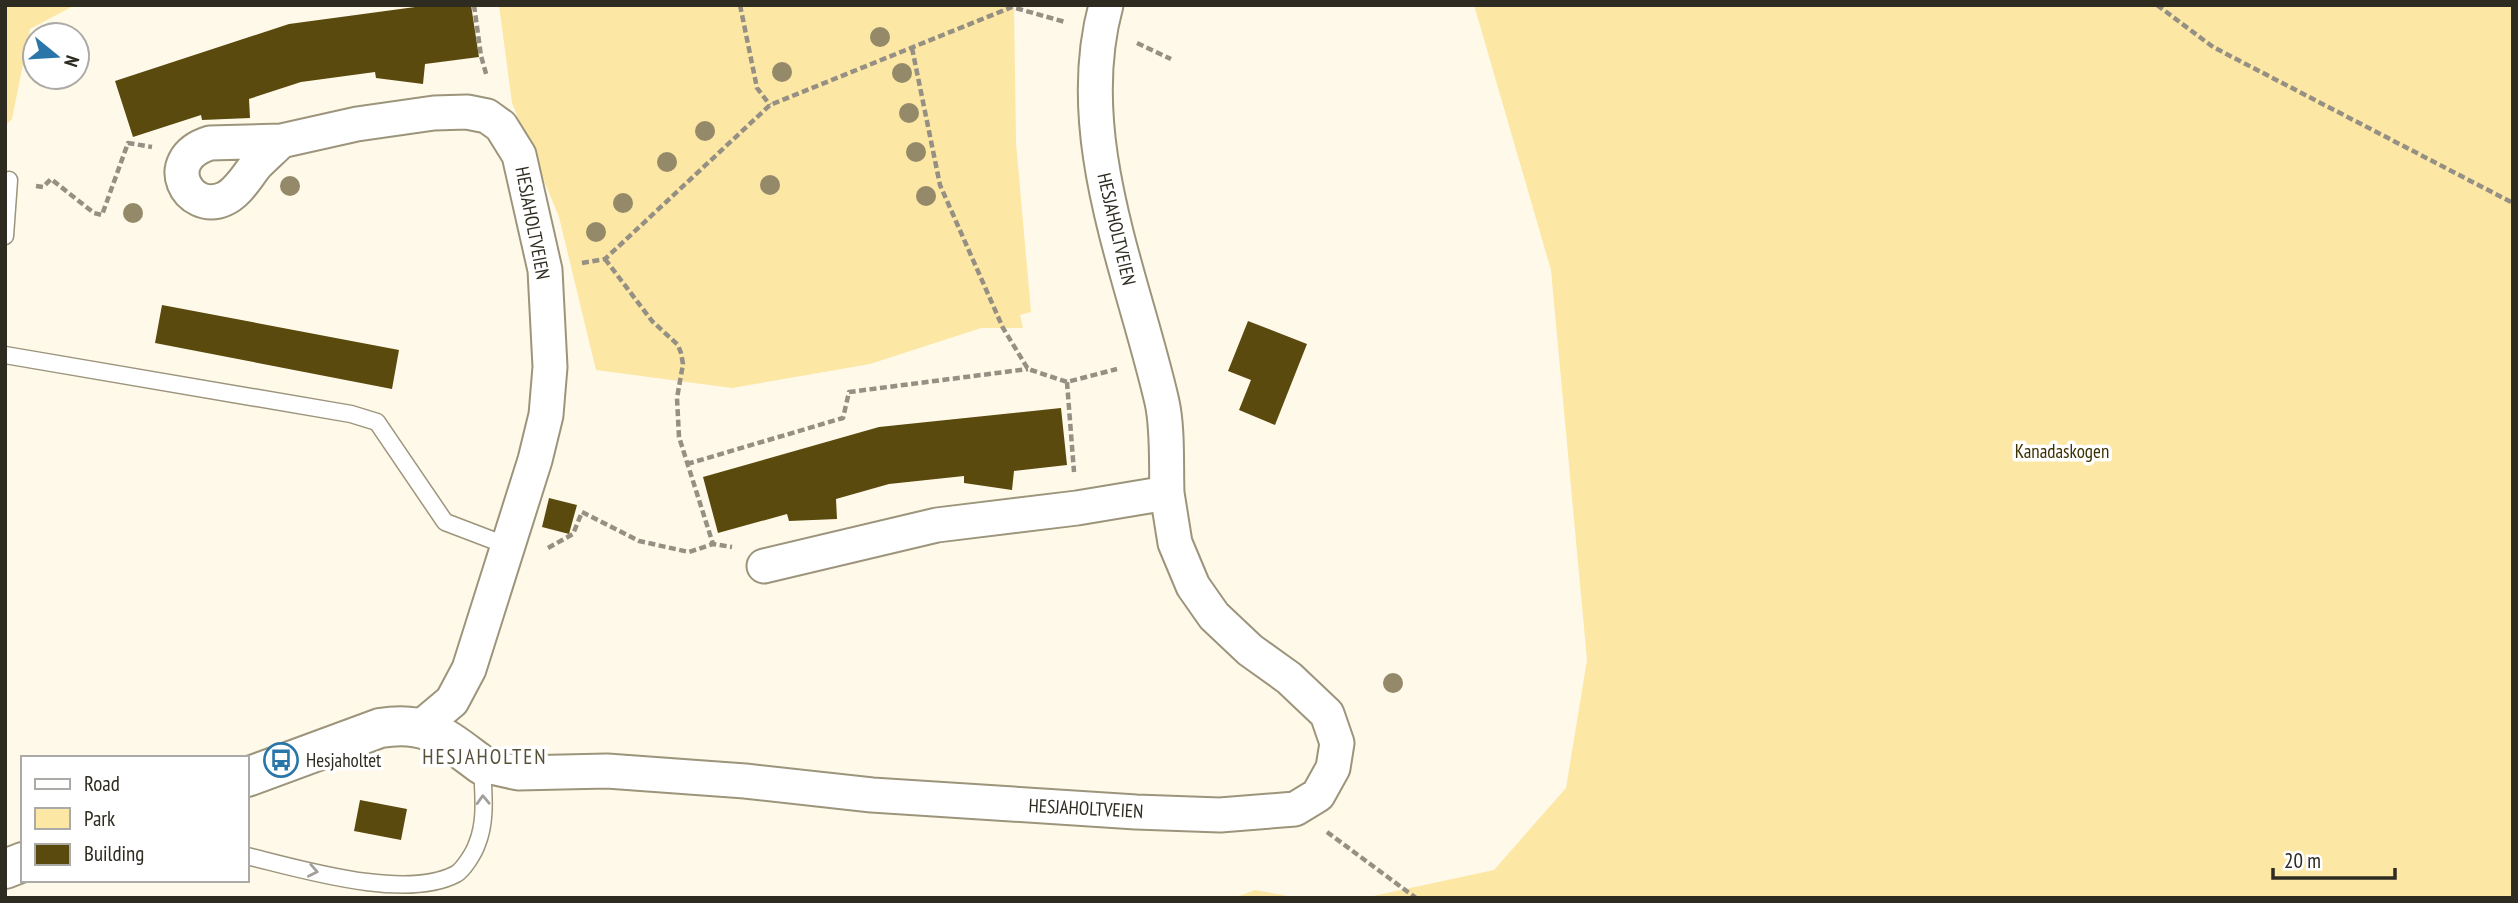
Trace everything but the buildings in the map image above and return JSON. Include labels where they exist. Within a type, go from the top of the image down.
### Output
[{"type":"main road","points":[[248,777],[380,727],[400,724],[421,727],[500,769]]},
{"type":"street","name":"HESJAHOLTVEIEN","points":[[500,769],[607,771],[872,795],[1220,815],[1295,808],[1318,795],[1333,768],[1338,743],[1328,714],[1289,678],[1250,650],[1214,616],[1193,586],[1175,543],[1167,493],[1163,405],[1104,189],[1096,102],[1096,57],[1102,19]]},
{"type":"street","points":[[281,141],[232,194],[221,201],[203,201],[186,188],[181,178],[187,156],[210,143],[281,141],[357,124],[434,113],[467,112],[487,117],[501,126]]},
{"type":"street","name":"HESJAHOLTVEIEN","points":[[421,727],[452,701],[469,669],[535,460],[546,415],[550,367],[545,270],[519,155],[501,126]]},
{"type":"street","points":[[764,566],[937,525],[1077,508],[1167,493]]},
{"type":"lane","points":[[5,236],[9,180]]},
{"type":"lane","points":[[5,355],[351,414],[376,422],[445,522],[508,546]]},
{"type":"lane","points":[[248,856],[376,883],[403,886],[431,883],[458,873],[477,845],[484,814],[500,769]]},
{"type":"path","points":[[474,5],[481,56],[501,126]]},
{"type":"path","points":[[740,5],[757,88],[770,105]]},
{"type":"path","points":[[2157,5],[2213,47],[2513,203]]},
{"type":"path","points":[[545,270],[605,259],[770,105],[1012,7],[1102,19]]},
{"type":"path","points":[[912,48],[940,185],[1003,328],[1028,369]]},
{"type":"path","points":[[1150,48],[1171,59]]},
{"type":"path","points":[[43,187],[51,179],[94,214],[102,215],[128,143],[173,150],[187,156]]},
{"type":"path","points":[[605,259],[652,321],[678,345],[683,364],[677,398],[679,437],[713,544]]},
{"type":"path","points":[[687,464],[843,418],[849,392],[1028,369],[1067,382],[1150,360]]},
{"type":"path","points":[[1067,382],[1077,508]]},
{"type":"path","points":[[544,550],[573,534],[582,512],[639,541],[688,552],[713,544],[758,551],[764,566]]},
{"type":"path","points":[[1295,808],[1416,898]]},
{"type":"green space","points":[[5,5],[75,5],[45,21],[21,21],[21,74],[12,119],[5,126]]},
{"type":"green space","points":[[499,5],[1014,5],[1016,143],[1031,312],[1020,315],[1023,328],[981,328],[870,364],[732,388],[596,370],[559,217],[512,103]]},
{"type":"green space","name":"Kanadaskogen","points":[[1474,5],[2513,5],[2513,898],[1364,898],[1494,870],[1566,788],[1587,660],[1551,270]]},
{"type":"green space","points":[[1255,890],[1299,898],[1234,898]]},
{"type":"place","name":"Hesjaholtet","points":[[281,760]]},
{"type":"district","name":"HESJAHOLTEN","points":[[485,757]]}]
